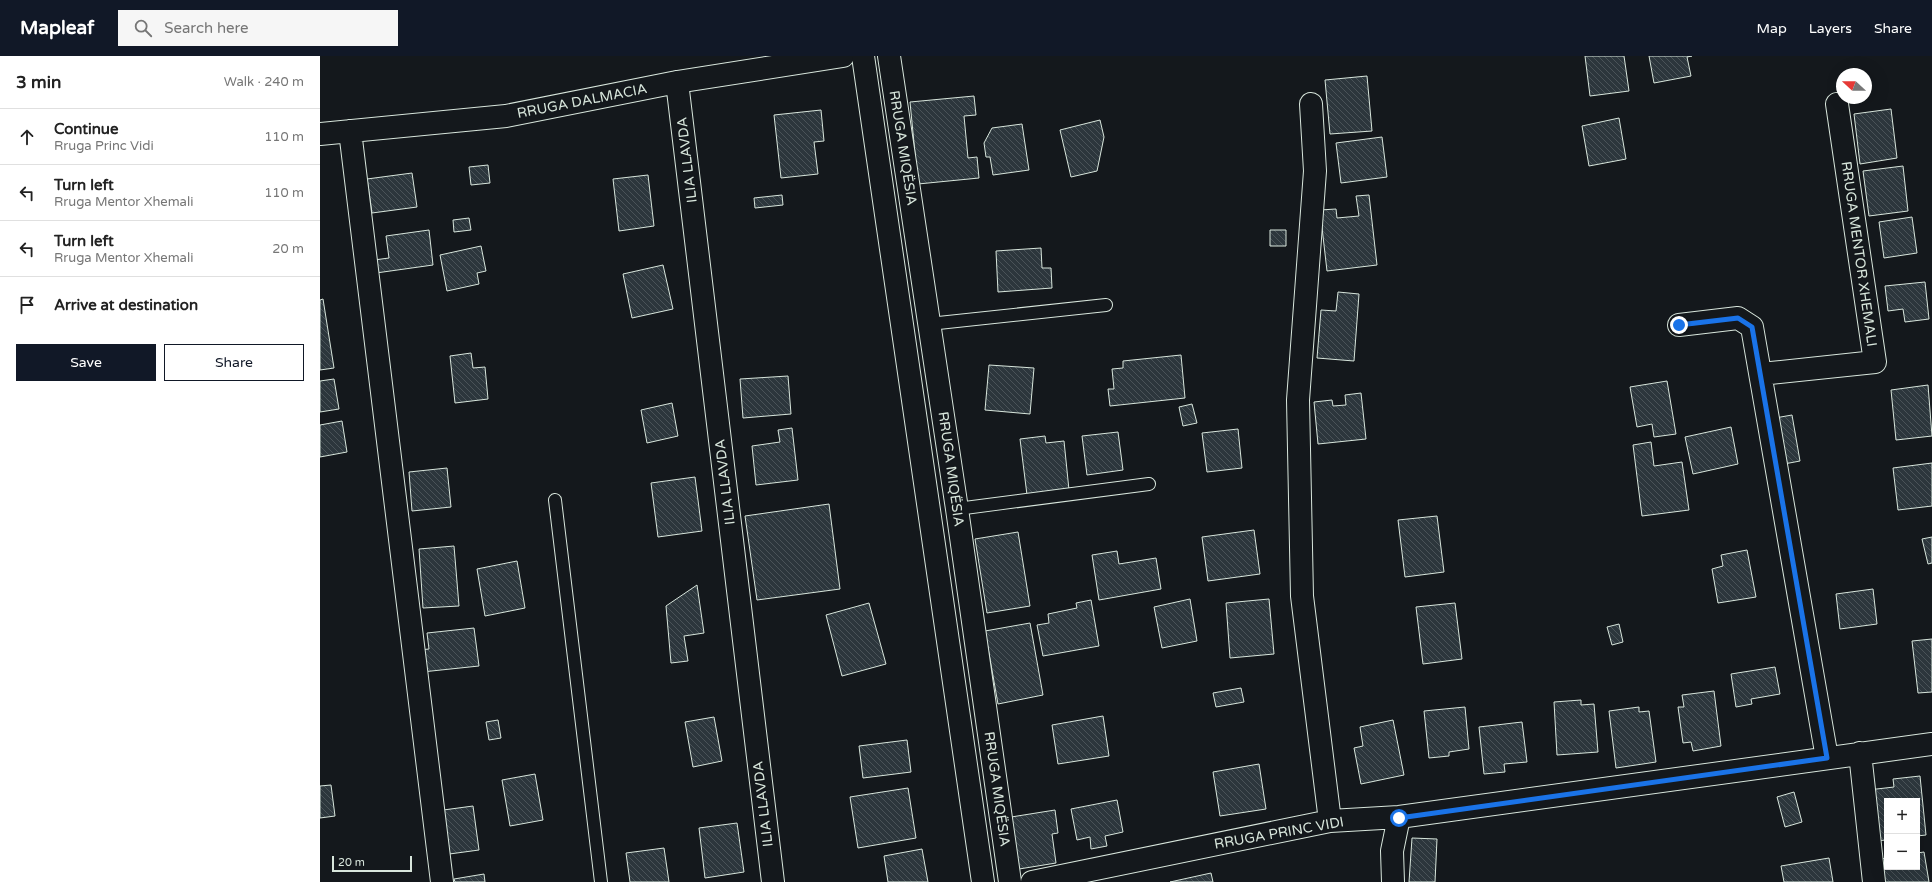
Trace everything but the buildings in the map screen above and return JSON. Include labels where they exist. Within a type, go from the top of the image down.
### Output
[{"type":"street","name":"RRUGA DALMACIA","points":[[320,134],[506,116],[677,82],[843,56]]},
{"type":"street","name":"RRUGA MIQËSIA","points":[[862,56],[983,882]]},
{"type":"street","name":"RRUGA MIQËSIA","points":[[889,56],[957,509],[1010,882]]},
{"type":"street","name":"ILIA LLAVDA","points":[[677,82],[773,882]]},
{"type":"street","points":[[1311,104],[1315,171],[1298,400],[1302,596],[1330,821]]},
{"type":"street","name":"RRUGA MENTOR XHEMALI","points":[[1761,374],[1875,362],[1837,104]]},
{"type":"street","points":[[350,130],[442,882]]},
{"type":"street","points":[[1679,325],[1738,318],[1752,327],[1827,758]]},
{"type":"street","name":"RRUGA PRINC VIDI","points":[[1032,882],[1330,821],[1399,818],[1932,744]]},
{"type":"street","points":[[1860,753],[1874,882]]},
{"type":"street","points":[[1393,882],[1392,852],[1399,818]]},
{"type":"lane","points":[[929,324],[1106,305]]},
{"type":"lane","points":[[957,509],[1149,484]]},
{"type":"lane","points":[[555,500],[601,882]]},
{"type":"route","points":[[1399,818],[1827,758],[1752,327],[1738,318],[1679,325]]}]
